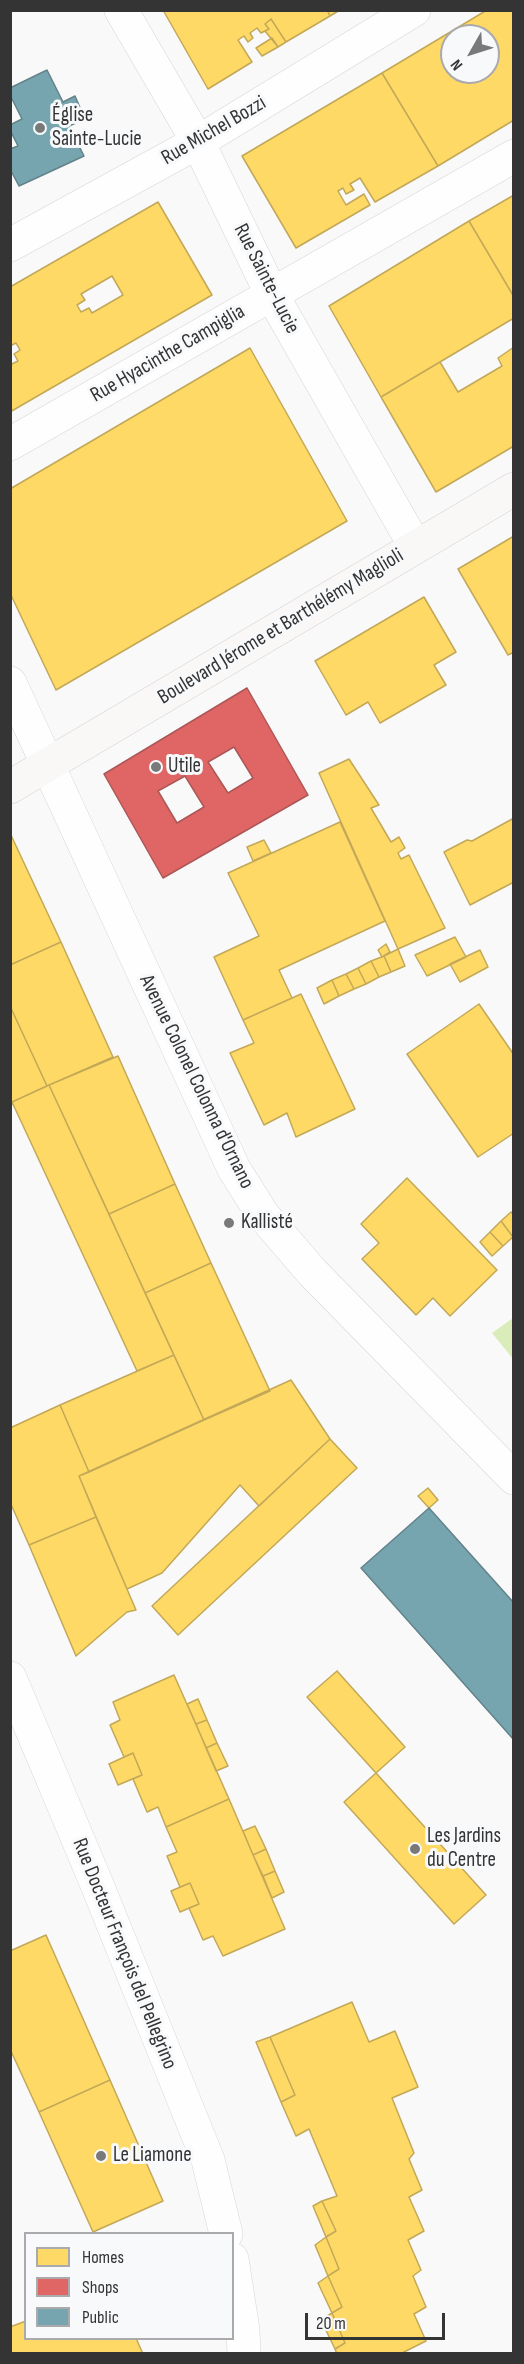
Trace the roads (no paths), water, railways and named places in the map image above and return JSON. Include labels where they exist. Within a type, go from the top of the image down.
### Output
[{"type":"main road","name":"Boulevard Jérome et Barthélémy Maglioli","points":[[10,787],[513,489]]},
{"type":"street","name":"Rue Sainte-Lucie","points":[[121,10],[198,142],[272,295],[415,546]]},
{"type":"street","name":"Rue Michel Bozzi","points":[[10,244],[198,142],[414,10]]},
{"type":"street","name":"Rue Hyacinthe Campiglia","points":[[10,444],[513,156]]},
{"type":"street","name":"Avenue Colonel Colonna d'Ornano","points":[[10,682],[234,1169],[263,1215],[312,1272],[513,1478]]},
{"type":"street","name":"Rue Docteur François del Pellegrino","points":[[10,1678],[98,1887],[208,2160],[226,2232]]},
{"type":"street","points":[[234,2272],[243,2330],[244,2354]]},
{"type":"place","name":"Église Sainte-Lucie","points":[[40,128]]},
{"type":"place","name":"Utile","points":[[156,767]]},
{"type":"place","name":"Kallisté","points":[[229,1223]]},
{"type":"place","name":"Les Jardins du Centre","points":[[415,1849]]},
{"type":"place","name":"Le Liamone","points":[[101,2156]]}]
